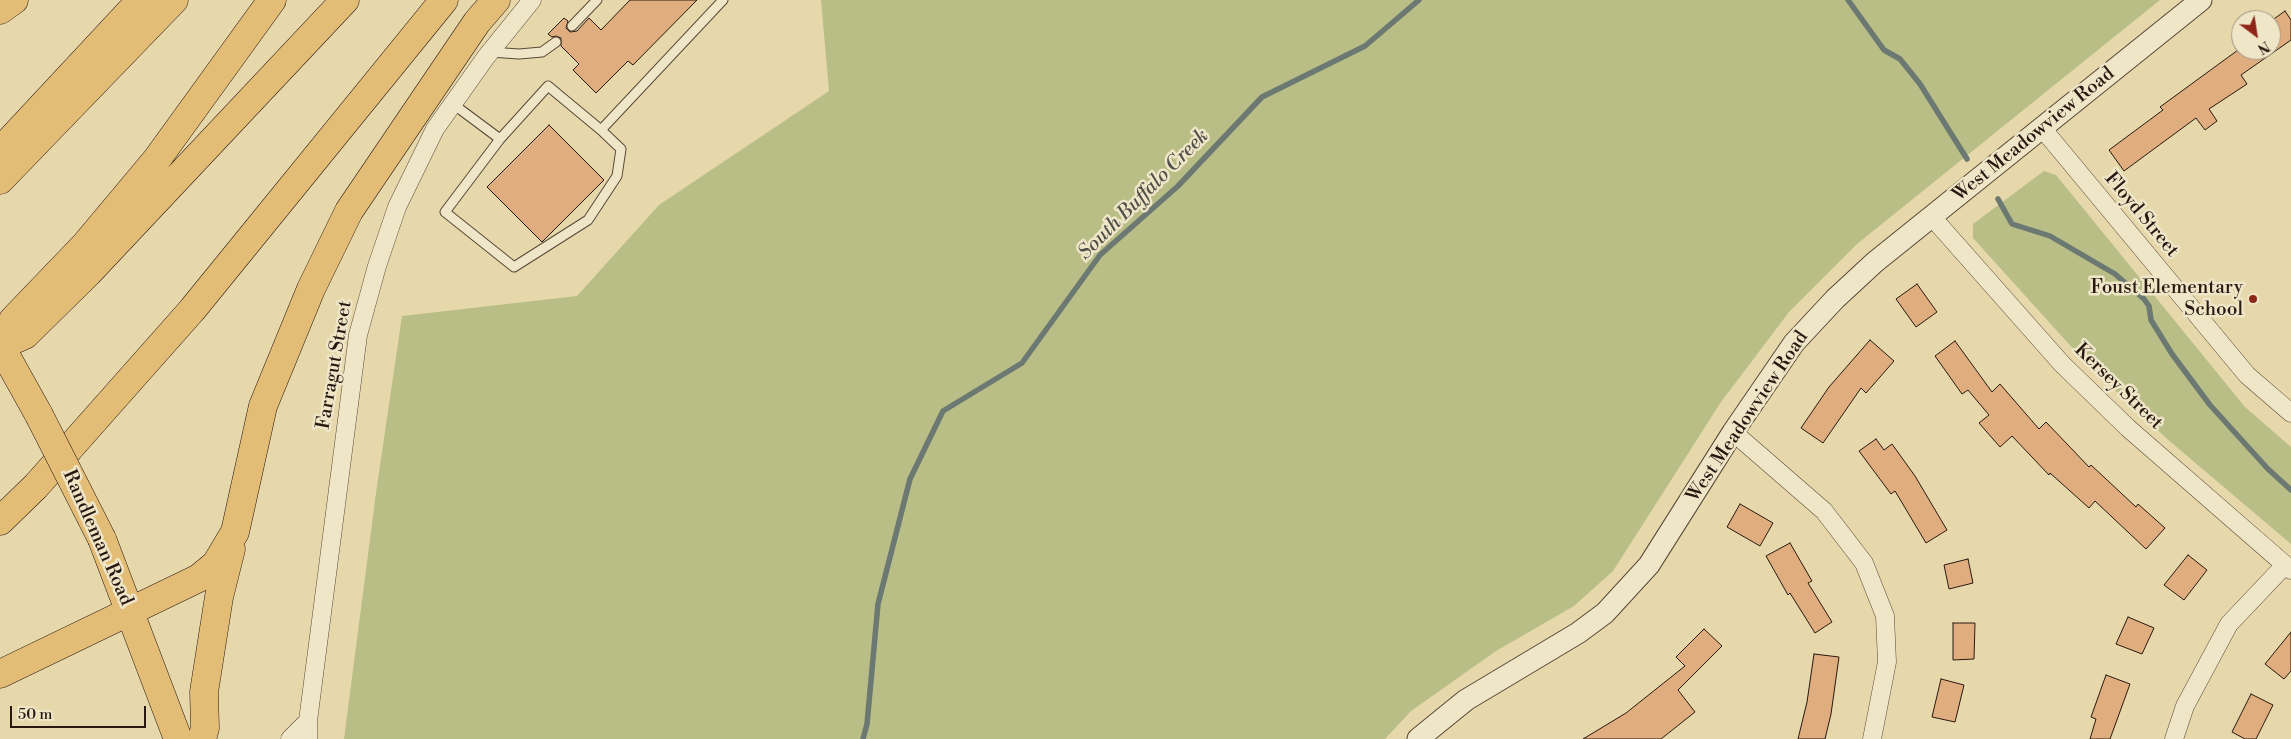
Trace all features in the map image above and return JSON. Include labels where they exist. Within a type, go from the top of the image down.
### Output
[{"type":"main road","points":[[0,10],[14,0]]},
{"type":"main road","points":[[0,154],[4,147],[141,0]]},
{"type":"main road","points":[[0,180],[174,0]]},
{"type":"main road","points":[[0,346],[13,320],[85,245],[157,159],[272,0]]},
{"type":"main road","points":[[0,346],[25,335],[88,273],[345,0]]},
{"type":"main road","points":[[0,521],[36,486],[192,310],[444,0]]},
{"type":"main road","points":[[202,739],[205,728],[204,692],[219,597],[264,406],[311,289],[349,211],[477,22],[496,0]]},
{"type":"main road","name":"Randleman Road","points":[[0,346],[39,415],[102,540],[178,739]]},
{"type":"main road","points":[[0,674],[199,578],[216,564],[235,532]]},
{"type":"street","name":"Farragut Street","points":[[308,739],[308,721],[358,335],[377,266],[398,207],[435,129],[490,52],[532,0]]},
{"type":"street","name":"West Meadowview Road","points":[[1418,739],[1466,700],[1578,633],[1605,612],[1650,565],[1733,432],[1800,337],[1835,299],[1875,262],[2202,0]]},
{"type":"street","name":"Floyd Street","points":[[2042,128],[2247,375],[2291,414]]},
{"type":"street","name":"Kersey Street","points":[[1932,217],[2062,364],[2128,428],[2288,568]]},
{"type":"street","points":[[1733,432],[1824,511],[1864,562],[1885,616],[1887,662],[1872,739]]},
{"type":"street","points":[[2174,739],[2185,706],[2229,624],[2288,568]]},
{"type":"street","points":[[290,739],[308,721]]},
{"type":"lane","points":[[600,130],[723,0]]},
{"type":"lane","points":[[572,26],[592,1]]},
{"type":"lane","points":[[490,52],[518,54],[542,52],[556,42]]},
{"type":"lane","points":[[548,86],[600,130],[621,149],[617,176],[588,220],[514,267],[445,212],[500,140],[548,86]]},
{"type":"lane","points":[[453,104],[500,140]]},
{"type":"green space","points":[[821,0],[2160,0],[1857,244],[1789,312],[1721,402],[1613,571],[1574,606],[1496,651],[1411,711],[1385,739],[344,739],[376,493],[402,316],[577,296],[659,205],[829,91]]},
{"type":"green space","points":[[2044,171],[2056,175],[2245,407],[2291,447],[2291,544],[2166,438],[2086,363],[1973,238],[1973,224]]},
{"type":"building","points":[[630,0],[697,0],[633,65],[628,61],[596,93],[573,70],[579,64],[561,46],[561,38],[552,37],[548,34],[564,18],[568,21],[566,28],[570,32],[577,31],[589,18],[601,30]]},
{"type":"building","points":[[2285,11],[2291,20],[2291,40],[2281,47],[2281,14]]},
{"type":"building","points":[[2231,55],[2231,60],[2262,60],[2241,75],[2247,84],[2209,109],[2217,121],[2205,130],[2196,118],[2124,171],[2109,150],[2163,110],[2160,107]]},
{"type":"building","points":[[549,125],[604,180],[542,242],[487,187]]},
{"type":"building","points":[[1917,284],[1937,312],[1916,327],[1896,299]]},
{"type":"building","points":[[1870,340],[1894,361],[1866,393],[1861,388],[1823,443],[1801,428],[1829,387]]},
{"type":"building","points":[[1955,341],[1992,392],[2000,384],[2039,429],[2046,422],[2089,467],[2091,465],[2136,507],[2138,504],[2165,528],[2146,549],[2095,501],[2089,508],[2050,473],[2049,475],[2012,436],[2000,447],[1979,423],[1989,415],[1968,390],[1962,394],[1935,356]]},
{"type":"building","points":[[1876,439],[1884,450],[1892,444],[1915,476],[1947,530],[1926,543],[1895,491],[1891,494],[1859,451]]},
{"type":"building","points":[[1740,504],[1773,523],[1760,546],[1727,527]]},
{"type":"building","points":[[1790,543],[1812,581],[1808,583],[1832,622],[1815,633],[1790,593],[1788,595],[1766,556]]},
{"type":"building","points":[[2188,555],[2207,570],[2184,600],[2164,585]]},
{"type":"building","points":[[1968,559],[1973,583],[1949,589],[1944,565]]},
{"type":"building","points":[[2128,617],[2154,628],[2142,654],[2116,644]]},
{"type":"building","points":[[1953,623],[1975,623],[1974,659],[1953,660]]},
{"type":"building","points":[[1704,629],[1722,646],[1678,690],[1695,712],[1661,739],[1583,739],[1626,713],[1685,666],[1676,657]]},
{"type":"building","points":[[2291,632],[2291,671],[2284,679],[2265,664]]},
{"type":"building","points":[[1814,654],[1839,657],[1831,714],[1825,739],[1798,739],[1807,702]]},
{"type":"building","points":[[2106,675],[2130,684],[2110,739],[2090,739],[2096,719],[2091,717]]},
{"type":"building","points":[[1941,679],[1964,685],[1955,722],[1932,717]]},
{"type":"building","points":[[2251,694],[2273,705],[2256,739],[2245,739],[2232,732]]},
{"type":"waterway","name":"South Buffalo Creek","points":[[863,739],[867,724],[878,604],[910,479],[943,411],[1022,363],[1100,255],[1178,186],[1262,97],[1365,46],[1419,0]]},
{"type":"waterway","points":[[1848,0],[1884,50],[1900,59],[1920,84],[1967,159]]},
{"type":"waterway","points":[[1998,199],[2012,224],[2050,236],[2115,274],[2144,299],[2149,306],[2151,320],[2172,354],[2210,405],[2268,469],[2291,490]]},
{"type":"place","name":"Foust Elementary School","points":[[2253,299]]}]
